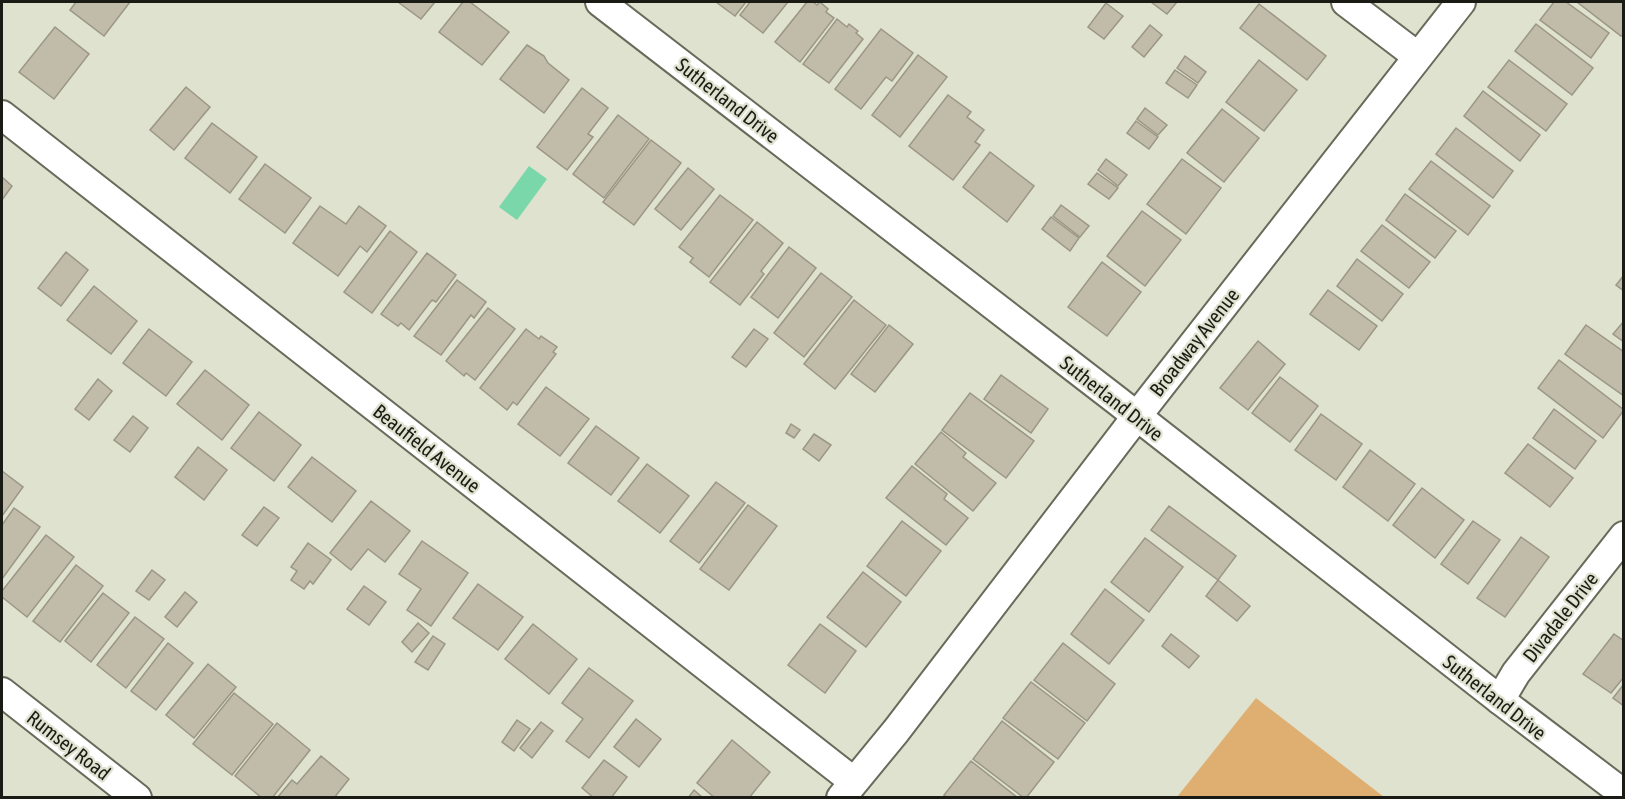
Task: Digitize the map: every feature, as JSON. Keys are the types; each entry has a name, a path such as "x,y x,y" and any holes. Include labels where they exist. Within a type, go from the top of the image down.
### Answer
{"street":[{"name":"Sutherland Drive","path":"600,2 1623,794"},
{"path":"1346,2 1417,56"},
{"name":"Broadway Avenue","path":"847,789 896,731 1137,416 1461,2"},
{"name":"Beaufield Avenue","path":"2,115 847,789"},
{"name":"Divadale Drive","path":"1500,700 1516,673 1623,536"},
{"name":"Rumsey Road","path":"2,692 137,798"}],"shaded area":[{"path":"529,166 547,179 517,220 499,207"},
{"path":"1256,698 1384,797 1177,797"}],"building":[{"path":"76,2 130,2 104,36 70,10"},
{"path":"398,2 435,2 421,19"},
{"path":"463,2 470,2 509,32 482,65 439,32"},
{"path":"716,2 746,2 735,16"},
{"path":"750,2 788,2 763,33 740,15"},
{"path":"807,2 817,5 820,2 828,9 826,12 834,18 800,62 775,42"},
{"path":"1151,2 1177,2 1167,14"},
{"path":"1554,2 1566,2 1609,33 1591,58 1540,20"},
{"path":"1577,2 1624,2 1624,34 1621,36"},
{"path":"1106,3 1123,16 1104,39 1088,27"},
{"path":"1259,4 1326,56 1307,80 1240,28"},
{"path":"837,19 847,27 849,24 858,31 856,33 863,39 829,83 803,64"},
{"path":"1536,24 1593,68 1572,95 1515,51"},
{"path":"1150,25 1162,35 1144,57 1132,47"},
{"path":"55,27 89,54 54,99 19,72"},
{"path":"881,29 913,53 892,81 886,77 861,109 835,89"},
{"path":"527,45 544,56 548,63 569,80 544,113 500,79"},
{"path":"918,55 947,77 900,137 872,115"},
{"path":"1185,56 1206,72 1198,83 1177,68"},
{"path":"1259,60 1297,90 1264,131 1226,102"},
{"path":"1509,60 1567,104 1546,131 1488,87"},
{"path":"1175,70 1197,85 1188,98 1166,83"},
{"path":"186,87 210,107 174,150 150,130"},
{"path":"582,88 608,108 588,134 593,137 567,170 537,147"},
{"path":"1483,91 1540,135 1520,161 1464,116"},
{"path":"948,95 971,112 967,117 984,130 975,142 980,145 953,180 909,146"},
{"path":"1145,108 1167,125 1158,135 1137,119"},
{"path":"1222,109 1259,138 1224,182 1187,153"},
{"path":"618,115 649,139 604,198 573,174"},
{"path":"1136,121 1158,137 1149,149 1127,133"},
{"path":"212,123 257,157 230,193 185,158"},
{"path":"1456,128 1513,171 1493,198 1436,154"},
{"path":"651,140 681,163 634,225 603,202"},
{"path":"990,152 1034,186 1007,222 963,187"},
{"path":"1106,159 1127,175 1118,186 1098,170"},
{"path":"1182,159 1221,188 1186,234 1147,204"},
{"path":"1431,161 1490,206 1468,235 1409,189"},
{"path":"265,164 311,198 285,233 239,199"},
{"path":"688,168 714,189 681,230 655,209"},
{"path":"1097,173 1118,188 1109,199 1088,184"},
{"path":"2,177 12,186 2,200"},
{"path":"1405,194 1456,231 1435,258 1386,220"},
{"path":"720,195 753,220 709,277 690,262 693,258 679,247"},
{"path":"1061,205 1089,226 1080,237 1053,216"},
{"path":"320,206 346,224 359,206 386,226 367,252 360,246 338,276 293,243"},
{"path":"1142,211 1181,240 1145,286 1107,256"},
{"path":"1051,217 1079,238 1070,251 1042,229"},
{"path":"757,222 783,243 761,271 764,274 740,305 710,282"},
{"path":"1382,225 1430,262 1409,288 1361,251"},
{"path":"390,231 417,252 372,313 344,292"},
{"path":"789,247 816,268 778,318 751,297"},
{"path":"66,252 88,270 61,306 38,288"},
{"path":"427,253 456,275 436,302 432,300 409,330 401,323 398,326 381,314"},
{"path":"1357,259 1403,294 1382,321 1337,286"},
{"path":"1102,262 1141,292 1107,336 1068,307"},
{"path":"821,273 852,297 804,357 774,333"},
{"path":"1624,275 1624,291 1616,285"},
{"path":"457,280 486,302 474,318 471,315 441,355 414,336"},
{"path":"94,286 137,321 111,354 67,320"},
{"path":"1328,290 1377,326 1359,350 1310,314"},
{"path":"854,300 886,325 835,389 804,364"},
{"path":"488,308 515,329 475,380 466,373 464,376 446,361"},
{"path":"1624,321 1624,342 1613,334"},
{"path":"889,325 913,344 875,392 851,374"},
{"path":"1586,325 1624,352 1624,396 1565,354"},
{"path":"149,329 192,362 166,396 123,363"},
{"path":"526,329 539,339 541,336 557,347 553,352 556,354 517,405 513,402 507,410 480,388"},
{"path":"754,329 768,339 746,367 732,357"},
{"path":"1258,341 1285,364 1248,410 1220,388"},
{"path":"1559,360 1624,410 1603,438 1538,388"},
{"path":"205,370 249,405 222,440 177,404"},
{"path":"1001,375 1048,409 1031,433 984,399"},
{"path":"1280,377 1318,406 1290,442 1252,413"},
{"path":"98,379 112,391 89,420 75,409"},
{"path":"546,387 589,419 560,456 518,424"},
{"path":"970,393 1034,441 1006,478 942,430"},
{"path":"1554,409 1596,441 1575,469 1533,438"},
{"path":"259,412 301,445 274,481 231,448"},
{"path":"1321,414 1362,444 1336,480 1295,450"},
{"path":"133,416 148,428 130,452 114,440"},
{"path":"791,424 800,430 794,438 786,433"},
{"path":"596,426 639,458 611,495 568,463"},
{"path":"941,432 966,453 963,457 996,483 973,511 915,464"},
{"path":"814,434 831,445 819,461 803,449"},
{"path":"1528,444 1573,478 1550,507 1505,473"},
{"path":"198,447 227,470 204,500 175,477"},
{"path":"1370,450 1415,484 1388,521 1343,487"},
{"path":"312,457 356,491 332,522 288,487"},
{"path":"647,464 689,496 660,533 618,501"},
{"path":"912,466 947,494 944,499 968,518 946,545 886,498"},
{"path":"2,471 23,487 2,516"},
{"path":"716,482 745,503 699,563 670,541"},
{"path":"1422,488 1464,520 1435,558 1393,525"},
{"path":"371,501 410,531 385,562 368,549 351,570 330,553"},
{"path":"748,505 777,526 729,590 700,569"},
{"path":"1169,506 1236,556 1218,580 1151,530"},
{"path":"264,507 279,518 257,546 242,535"},
{"path":"14,508 40,527 2,579 2,525"},
{"path":"902,521 941,551 906,596 867,566"},
{"path":"1473,521 1500,540 1468,584 1441,564"},
{"path":"46,535 74,557 27,617 2,597 2,591"},
{"path":"1521,537 1549,557 1505,617 1477,598"},
{"path":"1145,538 1183,567 1149,612 1111,582"},
{"path":"422,541 468,573 431,626 407,610 421,589 399,574"},
{"path":"308,543 331,560 313,584 310,581 304,589 291,580 297,571 291,567"},
{"path":"76,565 103,586 60,642 33,621"},
{"path":"152,570 165,580 149,600 136,591"},
{"path":"863,572 901,602 866,647 827,617"},
{"path":"1218,580 1250,606 1237,621 1206,596"},
{"path":"478,584 523,617 498,650 453,618"},
{"path":"364,586 386,602 369,625 347,609"},
{"path":"1105,589 1144,620 1109,664 1071,634"},
{"path":"185,592 197,602 177,627 165,617"},
{"path":"103,593 129,613 91,662 65,641"},
{"path":"135,617 164,639 126,688 97,665"},
{"path":"418,623 429,633 412,652 402,642"},
{"path":"533,624 577,659 549,694 505,659"},
{"path":"820,624 856,651 825,693 788,665"},
{"path":"1171,634 1199,656 1189,668 1162,646"},
{"path":"1614,634 1624,641 1624,677 1611,693 1583,674"},
{"path":"433,636 445,644 428,670 415,662"},
{"path":"168,643 193,663 156,710 131,691"},
{"path":"1063,643 1115,684 1087,721 1034,680"},
{"path":"208,664 236,687 194,738 166,715"},
{"path":"589,668 633,701 589,758 566,741 583,719 562,703"},
{"path":"1031,682 1085,723 1058,759 1003,718"},
{"path":"1624,684 1624,706 1613,698"},
{"path":"234,693 273,724 232,775 193,744"},
{"path":"636,719 661,739 639,767 614,747"},
{"path":"517,720 530,729 514,751 502,742"},
{"path":"1002,721 1054,762 1026,798 973,759"},
{"path":"541,722 553,731 532,758 520,748"},
{"path":"277,723 310,750 272,798 262,798 235,776"},
{"path":"732,740 770,772 749,798 715,798 697,783"},
{"path":"321,756 349,779 334,798 277,798 292,780 297,784"},
{"path":"604,760 627,777 611,798 594,798 582,788"},
{"path":"971,761 1018,798 948,798 944,795"},
{"path":"694,790 703,798 688,798"}]}
